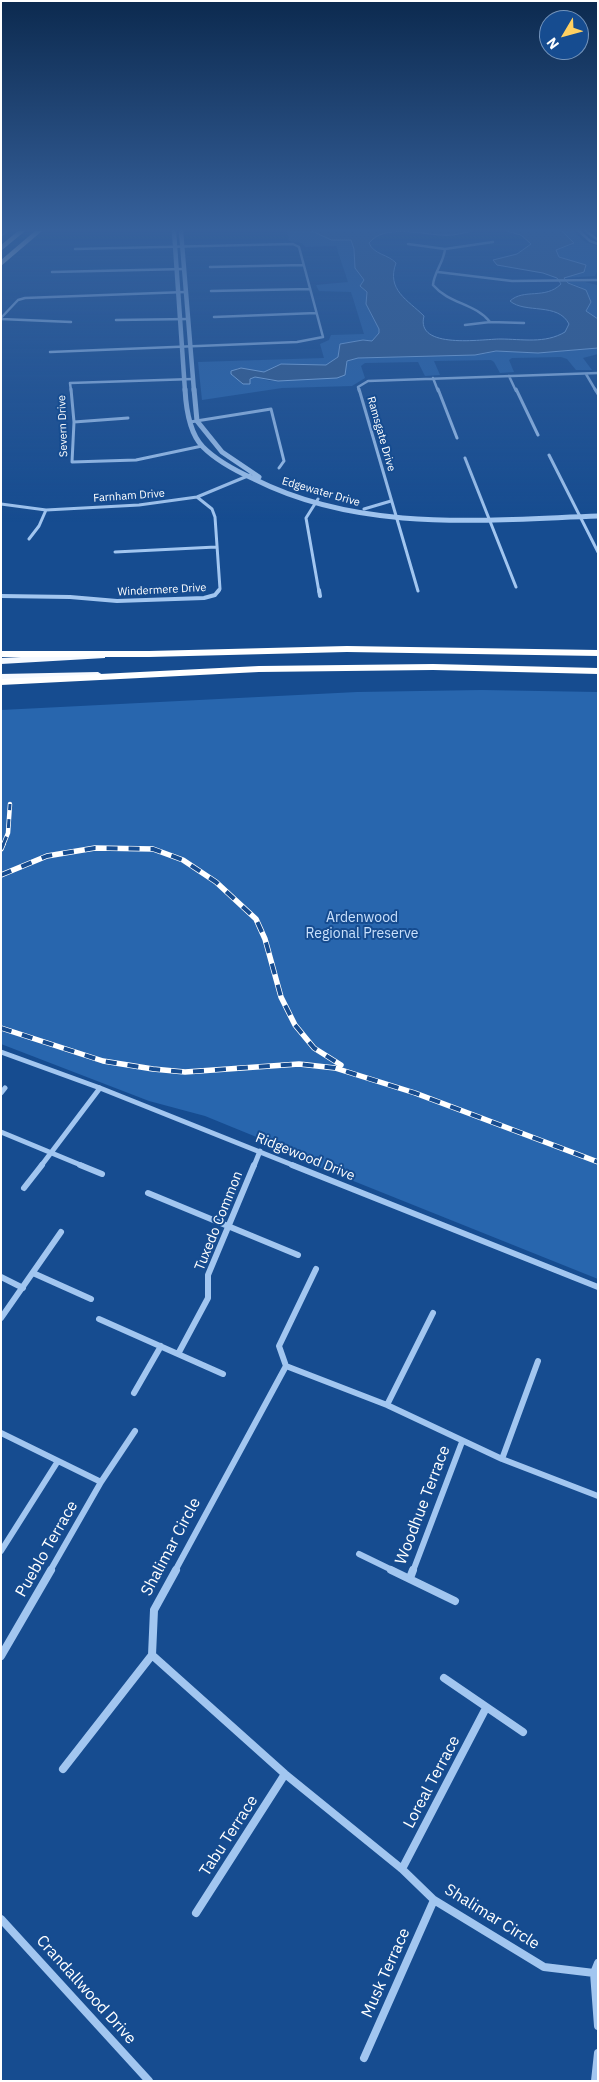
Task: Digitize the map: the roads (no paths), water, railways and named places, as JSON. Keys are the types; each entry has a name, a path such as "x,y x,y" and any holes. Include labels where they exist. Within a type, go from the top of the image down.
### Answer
{"highway":[{"path":"1,661 149,654 347,649 598,653"},
{"path":"1,654 149,654"},
{"path":"1,682 123,675 344,667 598,671"},
{"path":"1,676 123,675"}],"street":[{"name":"Edgewater Drive","path":"180,328 184,379 190,422 202,446 246,477 279,492 376,517 490,520 598,516"},
{"path":"190,328 197,421"},
{"path":"50,352 297,342 323,337 320,328"},
{"name":"Ramsgate Drive","path":"418,590 358,387 368,382 433,378 598,373"},
{"path":"586,374 598,394"},
{"path":"509,376 538,434"},
{"path":"433,378 457,438"},
{"name":"Severn Drive","path":"193,379 70,383 74,422 72,462 136,460 202,446"},
{"path":"190,422 271,409 284,461 280,468"},
{"path":"74,422 128,418"},
{"name":"Edgewater Drive","path":"197,421 222,452 253,474 316,501 364,509 396,517"},
{"path":"549,454 598,552"},
{"path":"465,458 516,587"},
{"name":"Farnham Drive","path":"1,504 46,510 139,505 197,497 253,474"},
{"name":"Windermere Drive","path":"1,596 22,598 70,597 116,601 210,597 220,589 215,517 212,509 197,497"},
{"path":"316,501 306,518 320,596"},
{"path":"364,509 391,501"},
{"path":"28,540 39,526 46,510"},
{"path":"115,552 216,547"},
{"name":"Ridgewood Drive","path":"1,1052 100,1088 598,1286"},
{"path":"24,1188 100,1088"},
{"path":"1,1132 102,1174"},
{"name":"Tuxedo Common","path":"178,1354 208,1298 208,1274 260,1151"},
{"path":"148,1194 298,1255"},
{"path":"1,1318 61,1232"},
{"path":"316,1269 279,1346 286,1366 387,1405 462,1442 598,1496"},
{"path":"33,1273 91,1299"},
{"path":"1,1277 23,1288"},
{"path":"387,1405 433,1313"},
{"path":"100,1319 223,1374"},
{"path":"134,1393 161,1346"},
{"path":"502,1459 538,1361"},
{"name":"Shalimar Circle","path":"286,1366 154,1610 152,1655 285,1774 402,1869 434,1900 544,1966 594,1973"},
{"name":"Pueblo Terrace","path":"1,1656 101,1482 135,1430"},
{"path":"1,1433 101,1482"},
{"name":"Woodhue Terrace","path":"410,1578 462,1442"},
{"path":"1,1551 58,1461"},
{"name":"Woodhue Terrace","path":"359,1554 455,1601"},
{"path":"63,1770 152,1655"},
{"path":"444,1678 523,1732"},
{"name":"Loreal Terrace","path":"402,1869 486,1708"},
{"name":"Tabu Terrace","path":"196,1913 285,1774"},
{"name":"Musk Terrace","path":"364,2058 434,1900"},
{"name":"Crandallwood Drive","path":"1,1919 148,2081"},
{"path":"598,1963 594,1973 598,2026"},
{"path":"595,2081 598,2053"}],"railway":[{"path":"3,845 8,833 10,804"},
{"path":"1,849 3,844"},
{"path":"1,875 47,856 95,848 153,849 183,860 216,882 256,919 265,939 281,997 295,1025 314,1048 341,1065"},
{"path":"1,1028 103,1061 153,1069 185,1072 299,1064 335,1068 415,1093 598,1162"}],"park label":[{"name":"Ardenwood Regional Preserve","path":"362,926"}]}
